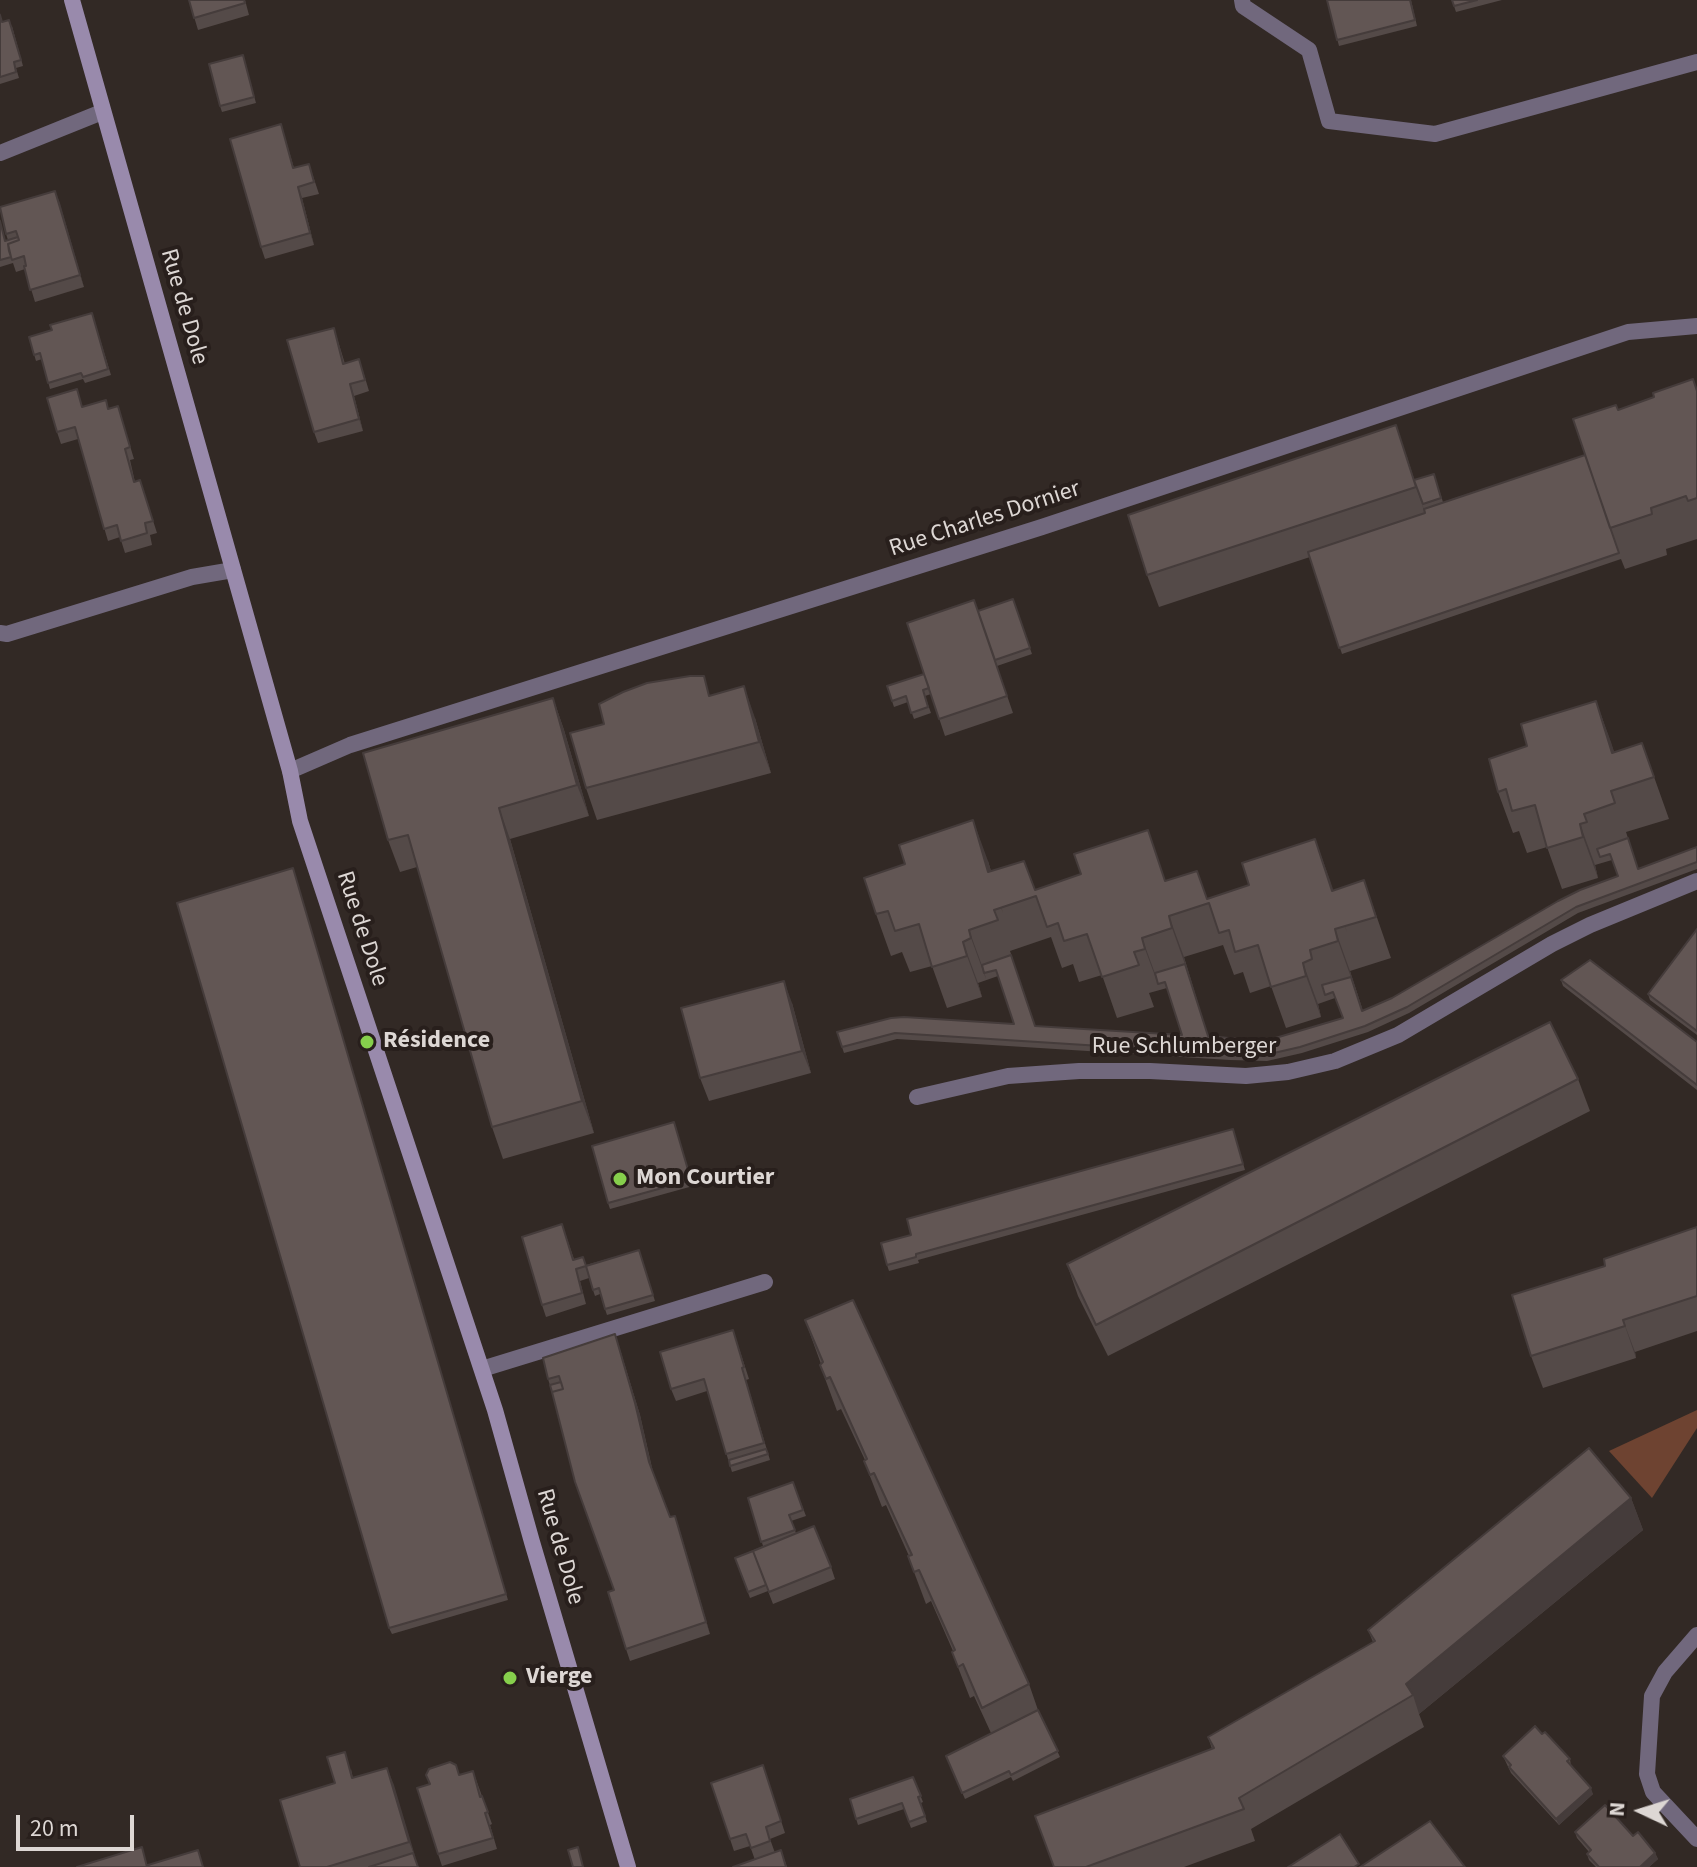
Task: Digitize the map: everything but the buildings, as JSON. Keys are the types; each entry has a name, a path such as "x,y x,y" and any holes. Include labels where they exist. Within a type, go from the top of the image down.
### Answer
{"main road":[{"name":"Rue de Dole","path":"72,0 290,771 300,821 482,1369 628,1867"}],"street":[{"path":"1242,0 1243,6 1309,50 1329,121 1435,134 1697,62"},
{"path":"0,153 102,112"},
{"name":"Rue Charles Dornier","path":"290,771 350,745 1042,527 1628,332 1697,326"},
{"path":"0,633 7,634 192,577 233,570"},
{"name":"Rue Schlumberger","path":"917,1097 1008,1076 1079,1071 1150,1071 1246,1076 1288,1072 1335,1061 1398,1035 1552,944 1590,925 1697,881"},
{"path":"482,1369 765,1282"},
{"path":"1697,1635 1665,1672 1652,1696 1647,1774 1653,1792 1697,1839"}],"shaded area":[{"path":"1697,1410 1697,1428 1652,1498 1609,1451"}],"place":[{"name":"Résidence","path":"367,1042"},
{"name":"Mon Courtier","path":"620,1179"},
{"name":"Vierge","path":"510,1678"}]}
